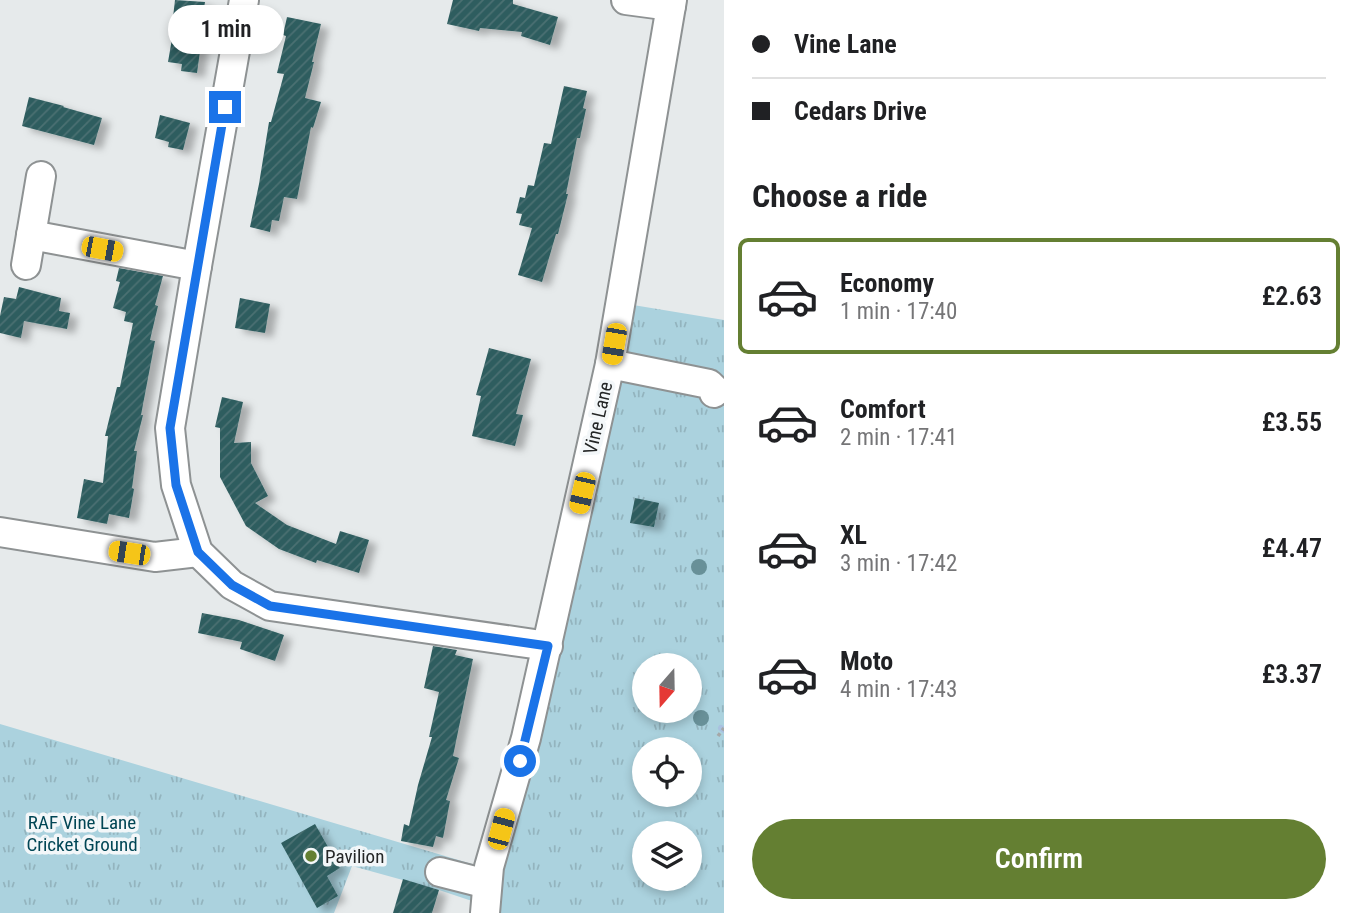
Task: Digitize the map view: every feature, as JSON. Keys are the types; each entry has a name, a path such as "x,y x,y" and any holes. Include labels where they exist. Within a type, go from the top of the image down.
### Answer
{"street":[{"path":"244,0 170,428 176,485 198,552 232,585 270,606 548,646"},
{"path":"626,0 671,3"},
{"name":"Vine Lane","path":"485,913 489,867 526,738 610,364 671,3"},
{"path":"26,265 41,176"},
{"path":"31,235 197,267"},
{"path":"610,364 653,378 709,384 714,393"},
{"path":"0,531 155,557 198,552"},
{"path":"440,872 487,884"}],"path":[{"path":"718,736 724,728"}],"green space":[{"path":"621,303 724,320 724,913 489,913"},
{"name":"RAF Vine Lane Cricket Ground","path":"0,724 482,867 472,901 352,866 334,913 0,913"}],"building":[{"path":"175,0 205,2 197,73 181,71 182,64 168,62"},
{"path":"453,0 513,0 513,4 558,17 550,45 521,36 522,32 480,28 479,31 447,24"},
{"path":"287,17 321,24 305,98 321,102 313,128 311,127 297,199 284,197 279,221 272,220 270,232 250,227 269,122 284,74 277,73 286,36 283,35"},
{"path":"564,86 587,91 583,108 586,109 580,138 577,138 558,234 542,282 518,275 532,228 519,225 522,214 516,213 520,197 525,198 528,185 534,186 544,143 551,144"},
{"path":"29,97 102,118 94,145 22,126"},
{"path":"160,115 190,123 183,150 168,147 169,142 155,138"},
{"path":"119,268 163,276 155,305 158,306 150,340 155,341 134,451 137,451 129,518 109,514 107,524 77,518 84,479 103,483 108,436 105,436 117,387 120,387 133,323 124,321 126,312 113,308 120,282 116,281"},
{"path":"19,287 61,298 59,311 70,313 67,329 24,321 21,338 0,333 4,297 16,299"},
{"path":"240,298 270,304 265,333 235,328"},
{"path":"489,348 531,359 516,414 523,415 515,446 472,436 481,396 476,395"},
{"path":"222,397 243,402 234,443 251,442 251,463 268,496 255,503 287,525 336,544 340,531 369,540 359,573 317,560 316,563 279,549 246,526 220,477 220,428 215,427"},
{"path":"635,498 659,503 654,527 630,523"},
{"path":"202,613 239,620 284,635 275,661 240,649 242,642 198,633"},
{"path":"433,646 457,650 455,655 473,659 453,756 459,758 446,800 450,801 443,838 436,836 433,847 401,841 404,824 409,826 432,737 429,737 439,692 424,688"},
{"name":"Pavilion","path":"315,824 340,868 327,876 338,896 317,908 281,843"},
{"path":"403,879 439,890 432,913 393,913"}],"place":[{"name":"Pavilion","path":"311,856"}],"route":[{"path":"225,107 170,428 176,485 198,552 232,585 270,606 548,646 520,761"}]}
